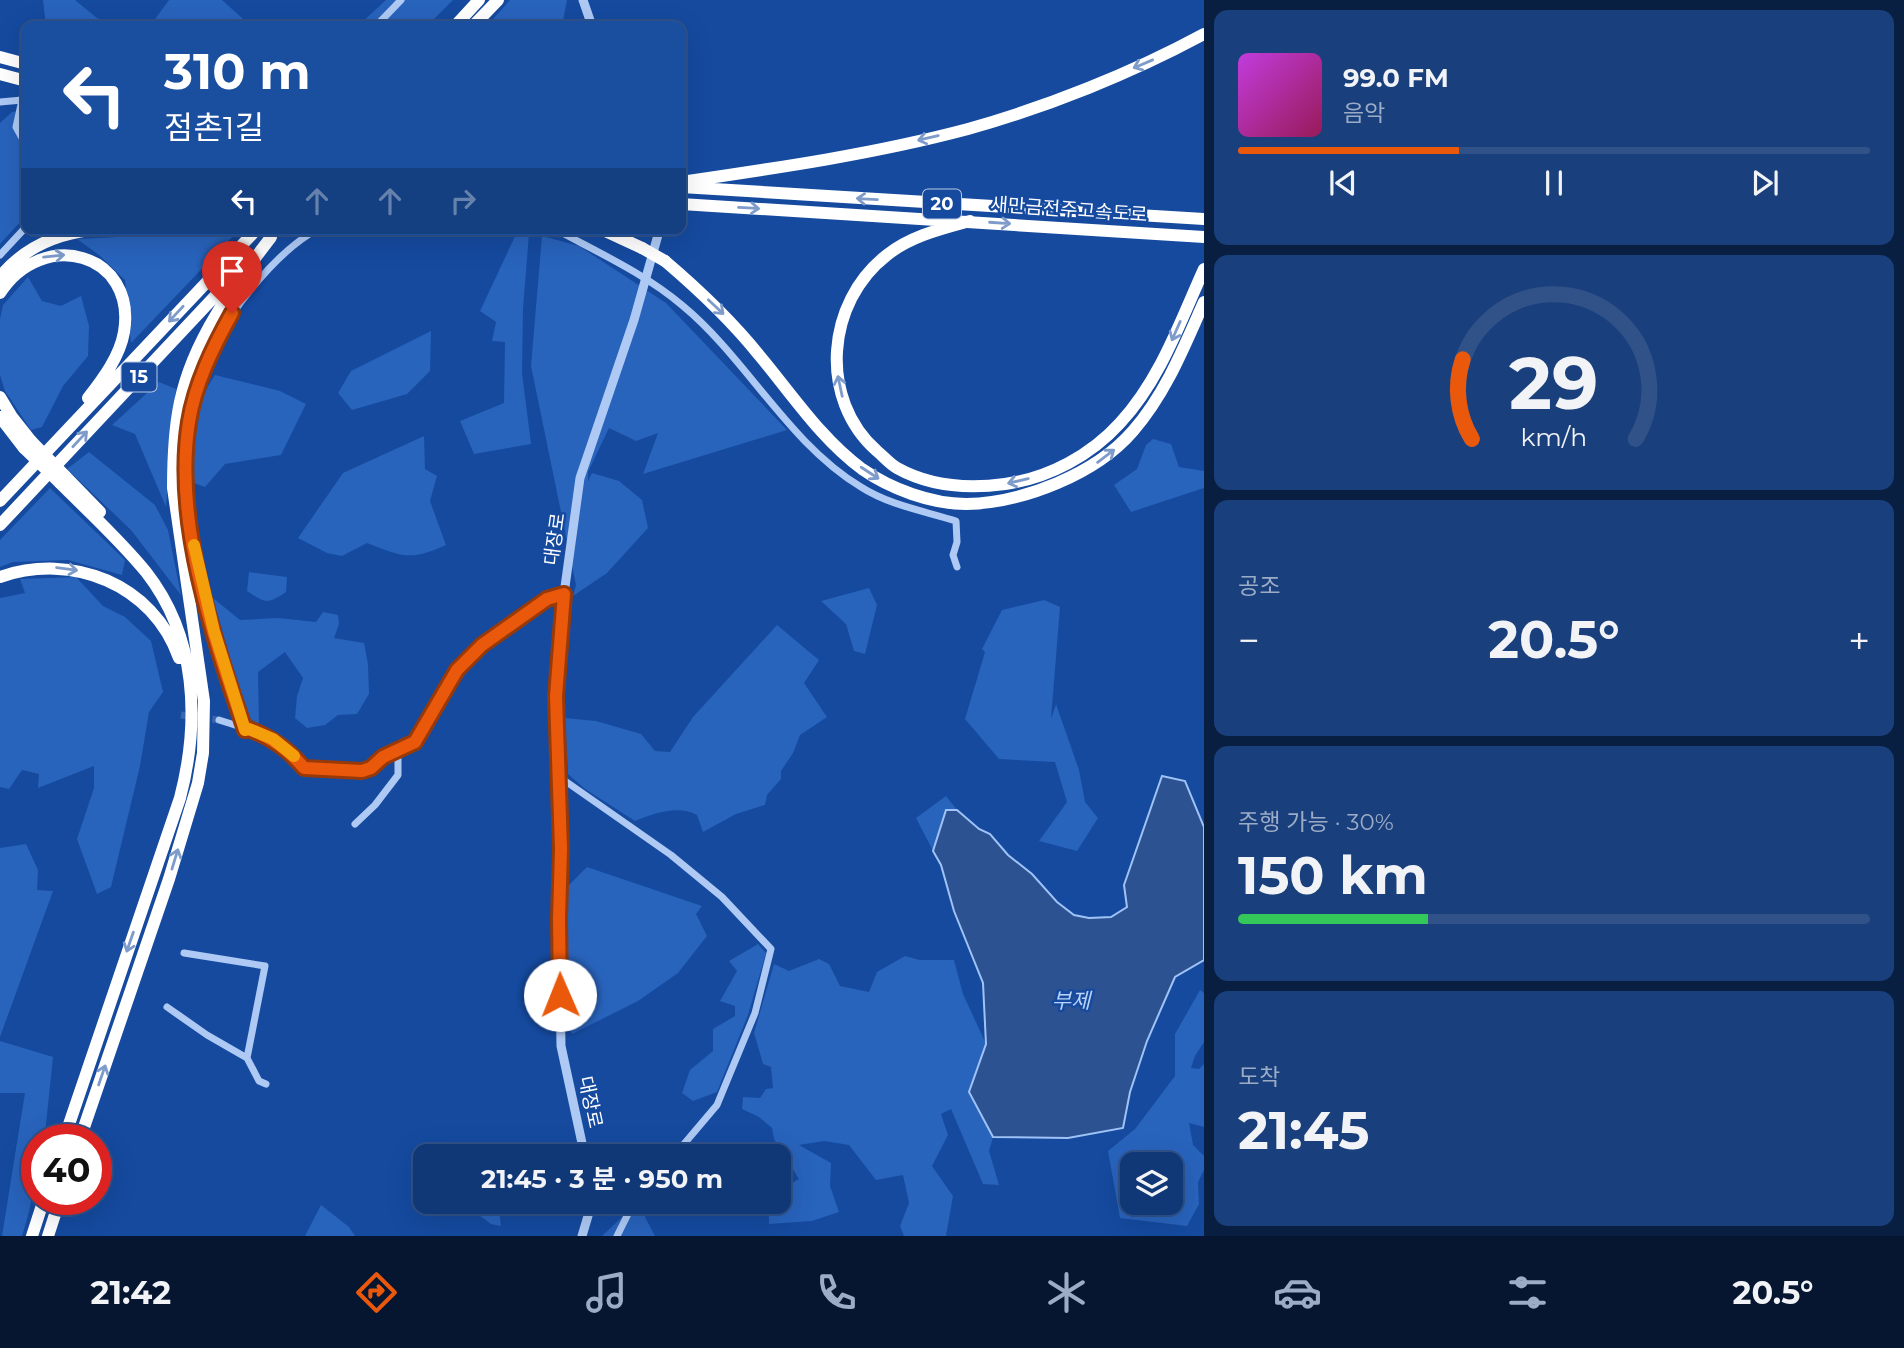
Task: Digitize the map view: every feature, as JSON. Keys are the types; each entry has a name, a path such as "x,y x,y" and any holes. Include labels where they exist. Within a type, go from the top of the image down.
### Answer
{"highway":[{"path":"460,21 479,0"},
{"path":"478,21 498,0"},
{"path":"686,184 867,152 969,128 1077,92 1170,53 1204,34"},
{"path":"0,57 21,63"},
{"path":"0,74 21,80"},
{"name":"새만금전주고속도로","path":"686,185 1204,219"},
{"name":"새만금전주고속도로","path":"686,204 1200,237"},
{"path":"970,221 917,237 887,255 863,279 848,304 839,330 836,355 843,401 855,425 870,444 896,467 923,479 953,487 986,487 1050,472 1076,459 1097,444 1120,423 1150,383 1204,269"},
{"path":"0,277 23,254 43,243 68,235"},
{"name":"15","path":"0,501 251,235"},
{"name":"15","path":"0,525 273,235"},
{"path":"85,1124 169,878 198,783 205,729 201,677 173,488 173,459 180,401 192,363 215,316 274,235"},
{"path":"614,235 665,261 729,318 836,447 861,468 887,484 943,502 967,504 1027,493 1066,479 1109,454 1131,434 1165,387 1204,302"},
{"path":"0,293 11,277 25,266 42,258 61,254 81,257 99,266 112,279 124,304 124,331 116,356 93,392 46,452"},
{"path":"0,397 28,444"},
{"path":"0,417 128,552 161,595 176,627 188,665 193,694 187,772 174,820 69,1124"},
{"path":"62,480 132,544 162,582 180,617 201,677"},
{"path":"0,577 27,569 75,569 100,576 138,599 158,619 172,641 183,674 192,723"},
{"path":"32,1236 39,1215"},
{"path":"48,1236 55,1215"}],"street":[{"path":"381,21 401,0"},
{"path":"583,0 590,21"},
{"path":"0,102 21,100"},
{"path":"21,104 16,127 21,136"},
{"path":"0,255 21,232"},
{"path":"245,730 214,631 194,546 184,465 189,421 203,373 215,343 232,313 259,279 295,243 308,235"},
{"path":"566,235 646,277 684,307 722,344 763,394 830,466 862,488 892,502 956,521 957,542 953,555 957,567"},
{"name":"대장로","path":"582,1144 561,1046 561,849 556,696 564,594 580,478 634,320 657,235"},
{"path":"219,720 273,739 291,752 304,768 362,771 371,768 383,757 415,742 457,670 482,645 547,599 564,594"},
{"path":"355,824 375,805 398,775 398,750"},
{"path":"558,776 671,855 722,897 771,949 755,1013 717,1105 684,1144"},
{"path":"184,953 265,966 247,1058"},
{"path":"167,1007 207,1035 247,1058 259,1081 266,1084"},
{"path":"582,1236 588,1214"},
{"path":"617,1236 628,1214"}],"shaded area":[{"path":"43,0 75,0 97,18 108,21 45,21"},
{"path":"169,0 222,0 245,21 154,21"},
{"path":"386,0 453,0 432,21 363,21"},
{"path":"510,0 567,0 563,21 491,21"},
{"path":"21,111 21,221 0,244 0,123 12,112"},
{"path":"234,235 131,343 125,280 99,255 77,239"},
{"path":"516,235 529,235 523,309 522,373 531,444 474,454 460,421 504,403 505,342 492,341 496,322 480,311"},
{"path":"542,236 579,246 666,303 787,430 643,474 658,433 636,441 609,428 588,472 588,481 592,473 619,481 642,500 648,528 607,573 573,596 576,585 531,366"},
{"path":"28,277 42,301 61,306 81,296 89,326 88,356 63,386 42,427 31,430 5,391 0,375 0,319 3,305"},
{"path":"431,331 430,371 407,394 352,410 338,393 351,371"},
{"path":"215,375 280,391 306,404 281,455 225,464 205,487 191,482 194,440 202,399"},
{"path":"159,382 176,389 166,507 135,434 112,425"},
{"path":"424,436 425,469 437,476 430,501 446,545 424,553 407,555 367,543 342,556 327,553 298,538 343,473"},
{"path":"1153,439 1171,444 1179,467 1204,471 1204,488 1131,512 1114,485 1137,469 1146,445"},
{"path":"89,452 155,505 168,530 181,595 131,530 67,469"},
{"path":"50,488 125,560 122,575 68,560 13,562 0,567 0,540"},
{"path":"249,572 287,577 286,592 270,601 258,598 247,591"},
{"path":"76,577 103,606 125,617 151,641 163,692 149,712 140,766 111,887 97,894 77,839 94,788 94,766 38,788 39,774 22,770 9,789 0,787 0,598 25,593 20,579"},
{"path":"869,588 877,605 865,654 854,651 846,624 821,601"},
{"path":"213,598 240,620 278,618 316,622 323,612 338,615 339,624 334,638 364,643 369,694 357,714 338,715 325,725 307,728 295,718 297,696 303,678 285,652 258,672 259,726 247,718"},
{"path":"1044,600 1060,607 1051,719 1056,704 1079,770 1085,802 1098,818 1077,851 1039,841 1067,802 1055,762 999,759 965,719 985,652 982,649 1002,610"},
{"path":"777,625 819,660 804,683 827,717 800,735 793,753 781,771 781,779 767,795 765,805 736,814 703,832 697,815 690,812 674,810 635,821 585,789 568,774 565,718 596,721 641,734 655,751 670,752 693,717"},
{"path":"946,796 957,810 946,810 933,851 916,818"},
{"path":"26,844 38,870 37,890 53,891 0,1037 0,848"},
{"path":"587,867 702,906 696,914 707,936 678,973 638,1001 572,1034 567,1023 566,888"},
{"path":"758,944 766,953 748,1015 717,1092 693,1101 682,1093 690,1070 713,1051 713,1029 735,1016 735,1006 720,1001 737,971 729,961"},
{"path":"905,956 920,960 954,960 963,994 986,1044 969,1092 993,1137 989,1151 999,1185 983,1184 951,1109 941,1114 948,1135 932,1166 953,1196 946,1236 904,1236 900,1226 909,1203 903,1175 876,1180 849,1145 824,1141 799,1145 831,1163 830,1186 839,1212 812,1221 769,1224 769,1214 791,1214 791,1184 799,1179 791,1166 791,1144 777,1144 772,1128 759,1117 742,1109 743,1097 760,1098 766,1089 773,1088 771,1067 763,1064 754,1033 774,964 789,971 819,959 829,964 840,986 869,992 877,972"},
{"path":"1200,990 1204,993 1204,1042 1191,1068 1199,1069 1204,1064 1204,1127 1189,1123 1193,1145 1204,1156 1204,1170 1198,1182 1199,1204 1187,1226 1120,1218 1108,1151 1135,1129 1175,1076 1175,1034"},
{"path":"0,1041 53,1057 46,1124 21,1124 21,1215 28,1215 22,1236 2,1236 25,1093 0,1093"},
{"path":"321,1205 349,1227 355,1236 305,1236"},
{"path":"500,1214 501,1226 491,1224 479,1215"},
{"path":"625,1214 645,1214 655,1236 602,1236"}],"water":[{"name":"부제","path":"1162,776 1185,781 1204,827 1204,960 1175,977 1147,1041 1130,1092 1123,1128 1068,1138 993,1137 969,1092 986,1044 983,983 954,911 941,865 933,851 946,810 957,810 979,829 990,834 1008,855 1074,915 1089,918 1111,917 1127,907 1124,885"}],"tunnel":[{"path":"181,715 219,720"}],"slow traffic":[{"path":"194,545 214,631 245,730 249,729 273,739 294,756"}],"route":[{"path":"232,313 215,343 195,396 184,465 194,546 203,588 245,730 249,729 273,739 291,752 304,768 362,771 371,768 383,757 415,742 457,670 482,645 547,599 564,594 556,696 561,849 560,995"}]}
